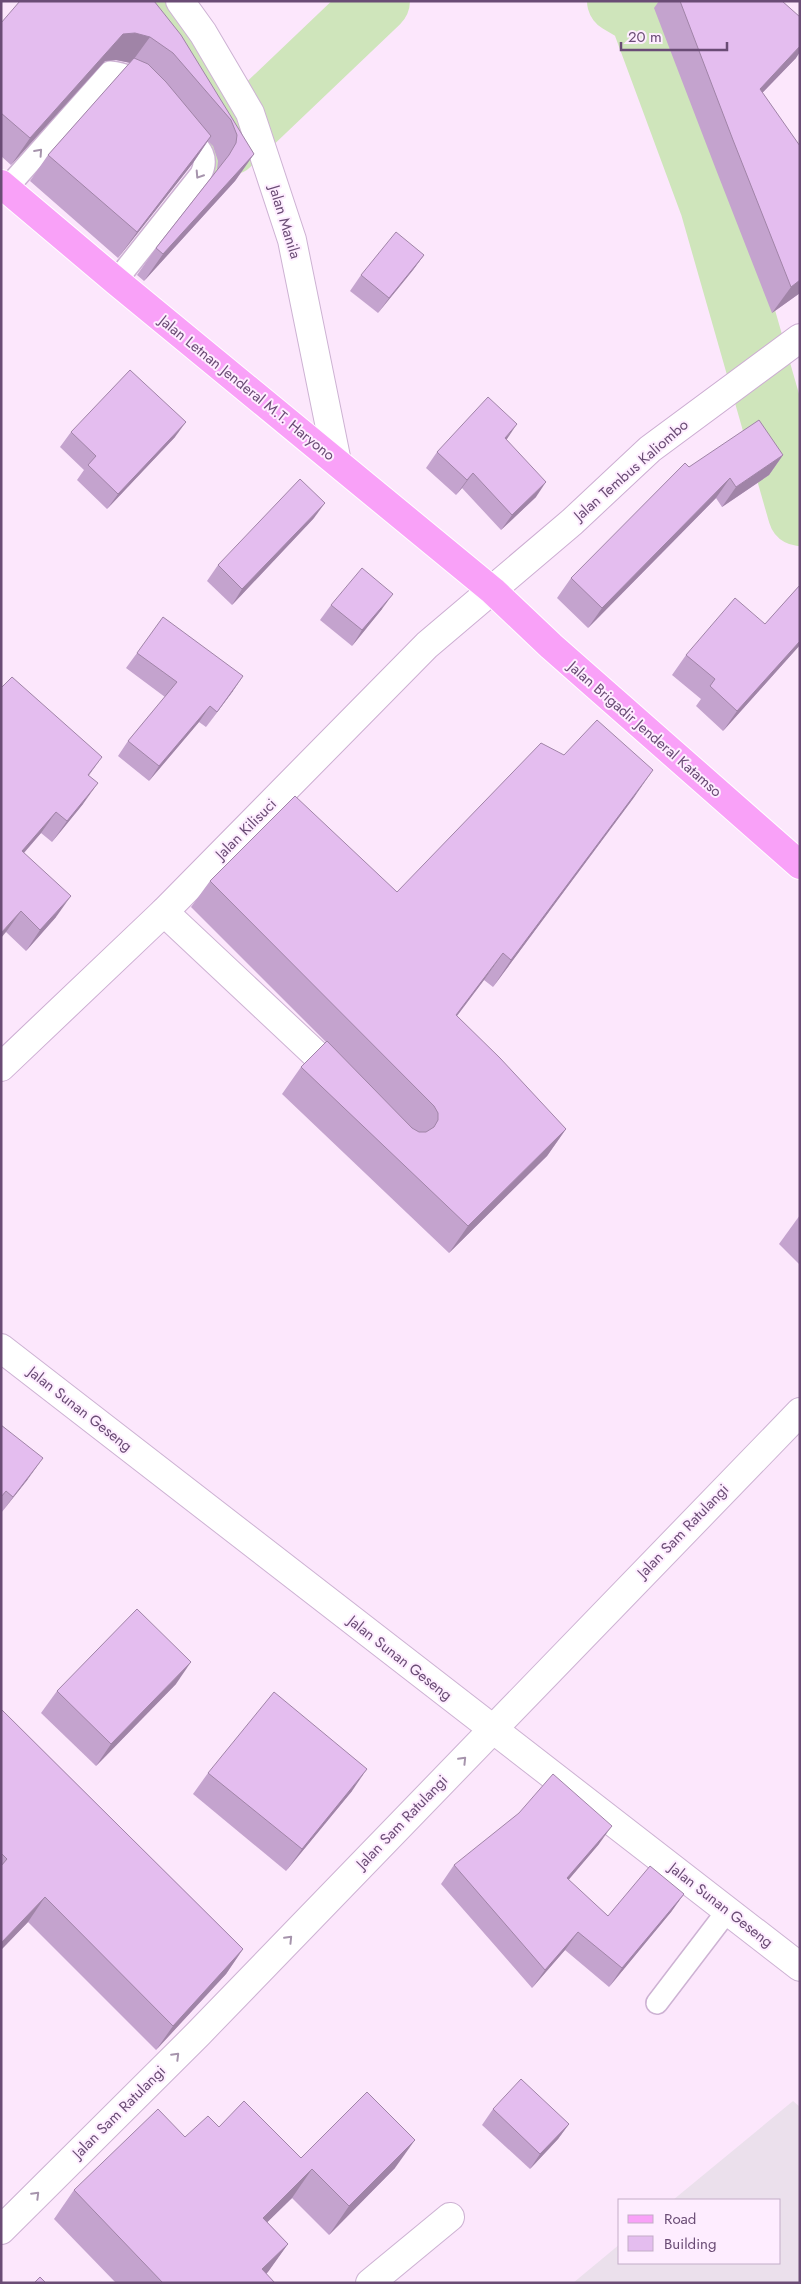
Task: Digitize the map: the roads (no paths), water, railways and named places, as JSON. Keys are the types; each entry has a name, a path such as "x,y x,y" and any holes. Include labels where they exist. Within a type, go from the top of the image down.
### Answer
{"main road":[{"name":"Jalan Letnan Jenderal M.T. Haryono","path":"4,186 116,282 493,591"},
{"name":"Jalan Brigadir Jenderal Katamso","path":"493,591 551,646 800,865"}],"street":[{"name":"Jalan Manila","path":"180,1 203,33 253,122 292,240 337,462"},
{"name":"Jalan Tembus Kaliombo","path":"493,591 650,449 796,340"},
{"name":"Jalan Kilisuci","path":"1,1068 164,912 427,646 493,591"},
{"path":"164,912 358,1095"},
{"name":"Jalan Sunan Geseng","path":"1,1348 800,1967"},
{"name":"Jalan Sam Ratulangi","path":"1,2230 198,2034 800,1412"},
{"path":"370,2283 450,2217"}],"lane":[{"path":"4,186 110,72 120,72 130,76 164,109 203,154 206,164 201,174 116,282"},
{"path":"657,2003 728,1910"}],"waterway":[{"path":"134,1 168,42 228,144 378,1"},
{"path":"619,1 641,14 712,206 800,514"}]}
